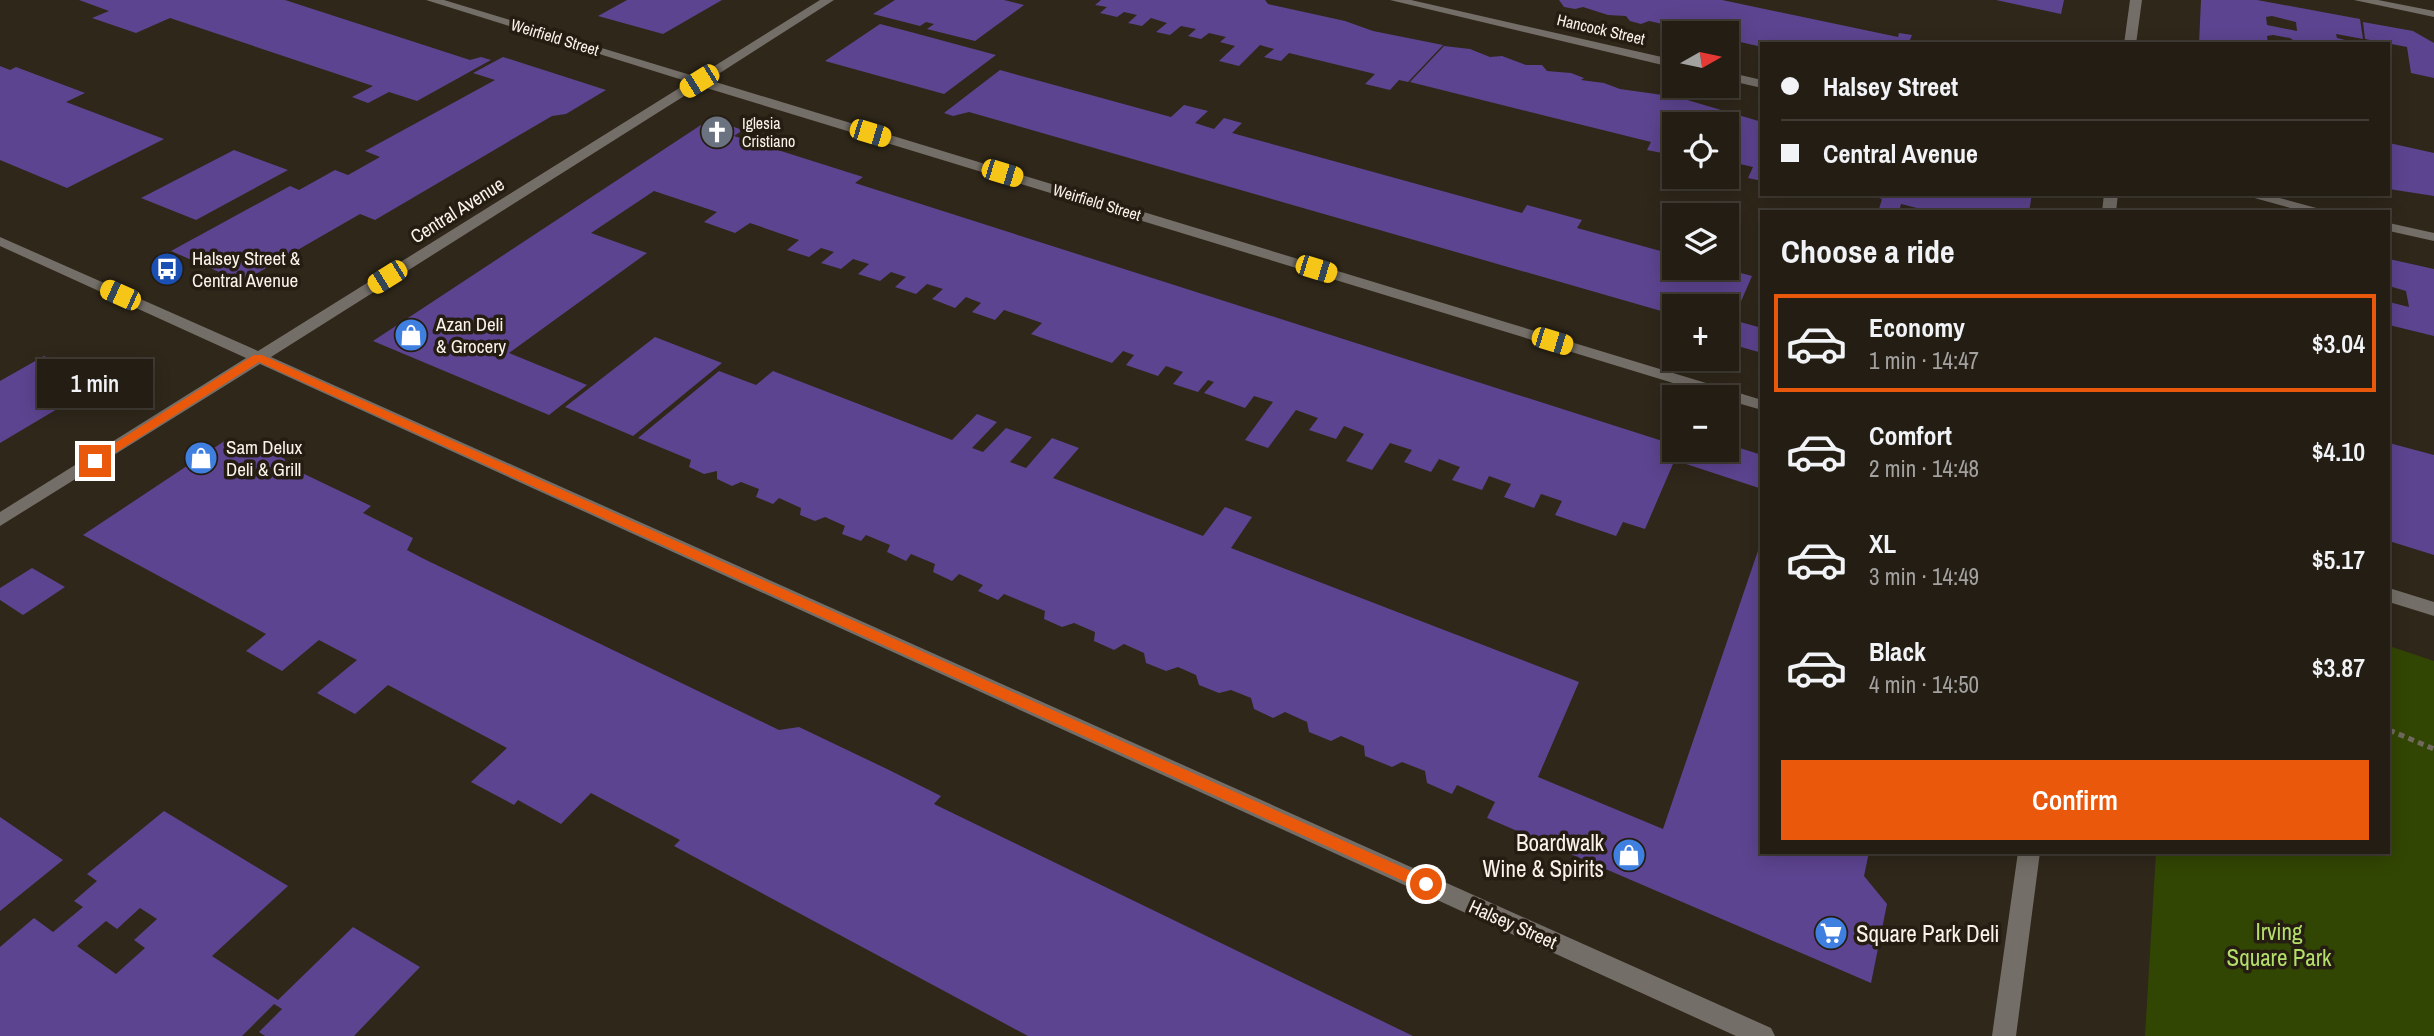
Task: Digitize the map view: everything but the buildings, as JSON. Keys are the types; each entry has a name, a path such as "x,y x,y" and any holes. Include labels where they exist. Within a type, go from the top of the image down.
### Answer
{"street":[{"name":"Weirfield Street","path":"432,0 1760,404"},
{"name":"Central Avenue","path":"0,520 828,0"},
{"name":"Hancock Street","path":"1396,0 1662,61"},
{"path":"2130,42 2136,0"},
{"path":"2360,0 2434,13"},
{"path":"1740,78 1760,83"},
{"path":"2256,196 2315,210"},
{"path":"2390,227 2434,237"},
{"name":"Halsey Street","path":"0,241 1763,1036"},
{"path":"2390,595 2434,608"},
{"path":"2004,1036 2029,854"}],"path":[{"path":"2390,730 2434,749"}],"green space":[{"name":"Irving Square Park","path":"2390,646 2434,661 2434,1036 2145,1036 2156,854 2390,854"}],"place":[{"name":"Iglesia Cristiano","path":"717,132"},
{"name":"Halsey Street & Central Avenue","path":"167,269"},
{"name":"Azan Deli & Grocery","path":"411,335"},
{"name":"Sam Delux Deli & Grill","path":"201,458"},
{"name":"Boardwalk Wine & Spirits","path":"1629,855"},
{"name":"Square Park Deli","path":"1831,933"}],"route":[{"path":"95,461 258,357 1426,884"}]}
